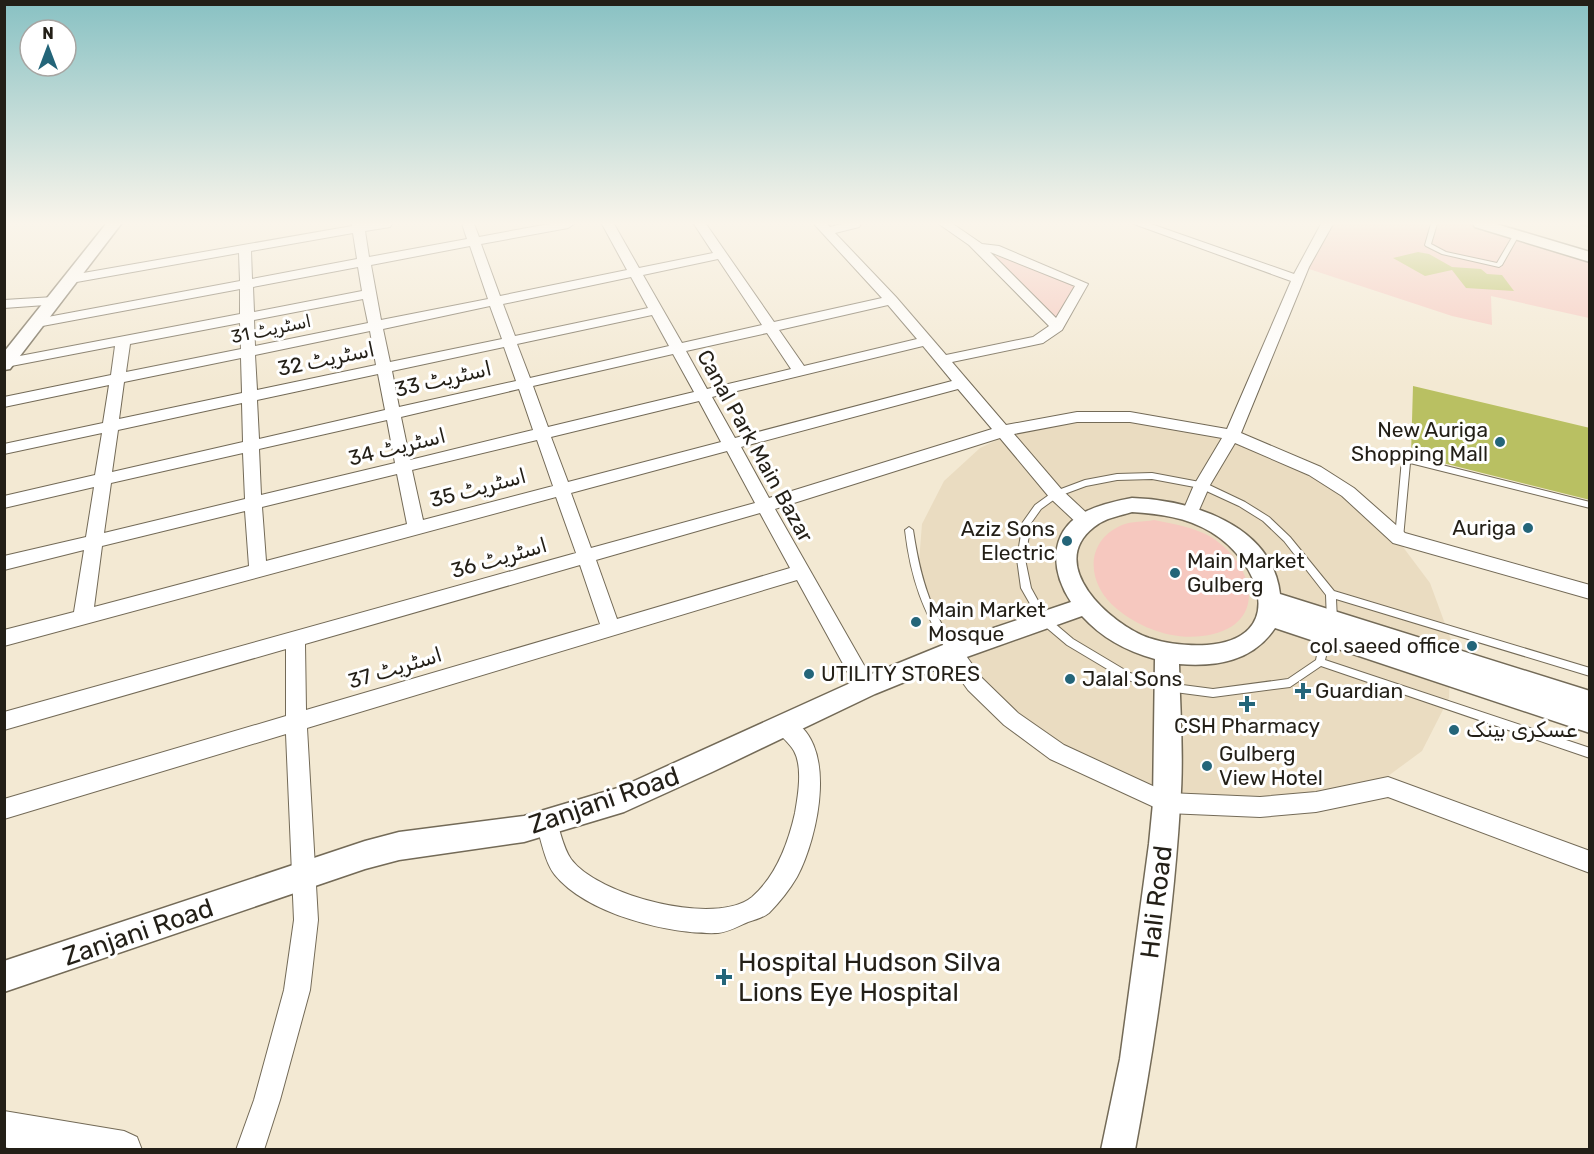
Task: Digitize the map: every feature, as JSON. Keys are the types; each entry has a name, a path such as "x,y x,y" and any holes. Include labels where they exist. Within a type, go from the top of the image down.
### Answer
{"main road":[{"path":"4,1129 124,1149"}],"street":[{"path":"5,364 71,279 78,278"},
{"path":"246,278 253,503 258,571"},
{"path":"37,323 279,278"},
{"path":"366,278 416,528"},
{"path":"487,278 611,628"},
{"name":"اسٹریٹ 31","path":"4,402 612,278"},
{"name":"Canal Park Main Bazar","path":"639,278 800,572 866,687"},
{"path":"738,278 799,370"},
{"path":"870,278 1056,494 1086,522"},
{"path":"1009,278 1057,327"},
{"path":"943,360 1038,340 1057,327 1082,284 1067,278"},
{"path":"1190,513 1202,485 1232,435 1298,279 1295,278"},
{"path":"5,364 369,294"},
{"name":"اسٹریٹ 33","path":"4,502 891,300"},
{"path":"4,304 54,302"},
{"name":"اسٹریٹ 32","path":"4,449 657,310"},
{"path":"83,617 123,341"},
{"name":"اسٹریٹ 34","path":"4,563 926,341"},
{"name":"اسٹریٹ 35","path":"4,638 730,443 963,383"},
{"name":"اسٹریٹ 36","path":"4,721 764,506 1004,431 1077,417 1130,417 1232,435 1315,471 1348,492 1390,532 1400,538"},
{"path":"1132,505 1160,506 1190,513 1221,528 1248,549 1261,565 1269,583 1270,609 1259,633 1242,646 1195,656 1148,648 1121,635 1097,619 1085,606 1071,583 1066,560 1072,539 1086,522 1106,511 1132,505"},
{"path":"1400,538 1590,592"},
{"name":"اسٹریٹ 37","path":"4,809 800,572"},
{"name":"Zanjani Road","path":"4,977 399,846 547,824 624,799 866,687 952,652 1085,606"},
{"path":"1270,609 1590,722"},
{"path":"1329,629 1590,702"},
{"path":"250,1149 267,1100 297,990 306,920 296,722 295,639"},
{"path":"952,652 975,684 1011,719 1057,752 1167,803 1260,807 1316,802 1388,787 1590,861"},
{"name":"Hali Road","path":"1118,1149 1136,1059 1157,903 1167,803 1167,653"},
{"path":"547,824 562,866 585,887 629,907 684,920 721,921 759,906 788,870 802,832 811,787 805,748 785,726"}],"lane":[{"path":"1400,538 1406,459 1590,505"},
{"path":"1331,594 1329,629 1320,662 1290,683 1213,693 1167,687 1127,676 1070,642 1044,620 1026,588 1021,559 1028,522 1038,507 1056,494 1085,483 1117,477 1152,476 1202,485 1227,496 1266,519 1287,539 1331,594 1590,672"},
{"path":"909,530 913,566 920,591 952,652"},
{"path":"1320,662 1590,753"}],"shaded area":[{"path":"1014,278 1063,278 1072,281 1076,288 1054,319"},
{"path":"1336,278 1589,278 1589,318 1491,296 1492,325 1452,316"},
{"path":"1083,414 1143,414 1207,425 1270,447 1330,479 1391,531 1430,583 1451,640 1449,698 1422,751 1369,790 1293,811 1115,785 974,690 935,632 918,575 922,524 944,481 980,448 1028,426"},
{"path":"1154,520 1197,531 1211,537 1227,549 1246,579 1249,594 1246,609 1238,621 1224,631 1202,636 1179,636 1157,631 1136,622 1107,599 1095,576 1095,553 1101,542 1109,533 1122,525"}],"building":[{"path":"1458,278 1504,278 1514,291 1466,288"},
{"name":"New Auriga Shopping Mall","path":"1413,386 1590,428 1590,500 1411,455"}],"place":[{"name":"New Auriga Shopping Mall","path":"1500,442"},
{"name":"Auriga","path":"1528,528"},
{"name":"Aziz Sons Electric","path":"1067,541"},
{"name":"Main Market Gulberg","path":"1175,573"},
{"name":"Main Market Mosque","path":"916,622"},
{"name":"col saeed office","path":"1472,646"},
{"name":"UTILITY STORES","path":"809,674"},
{"name":"Jalal Sons","path":"1070,679"},
{"name":"Guardian","path":"1303,691"},
{"name":"CSH Pharmacy","path":"1247,704"},
{"name":"عسکری بینک","path":"1454,730"},
{"name":"Gulberg View Hotel","path":"1207,766"},
{"name":"Hospital Hudson Silva Lions Eye Hospital","path":"724,977"}]}
